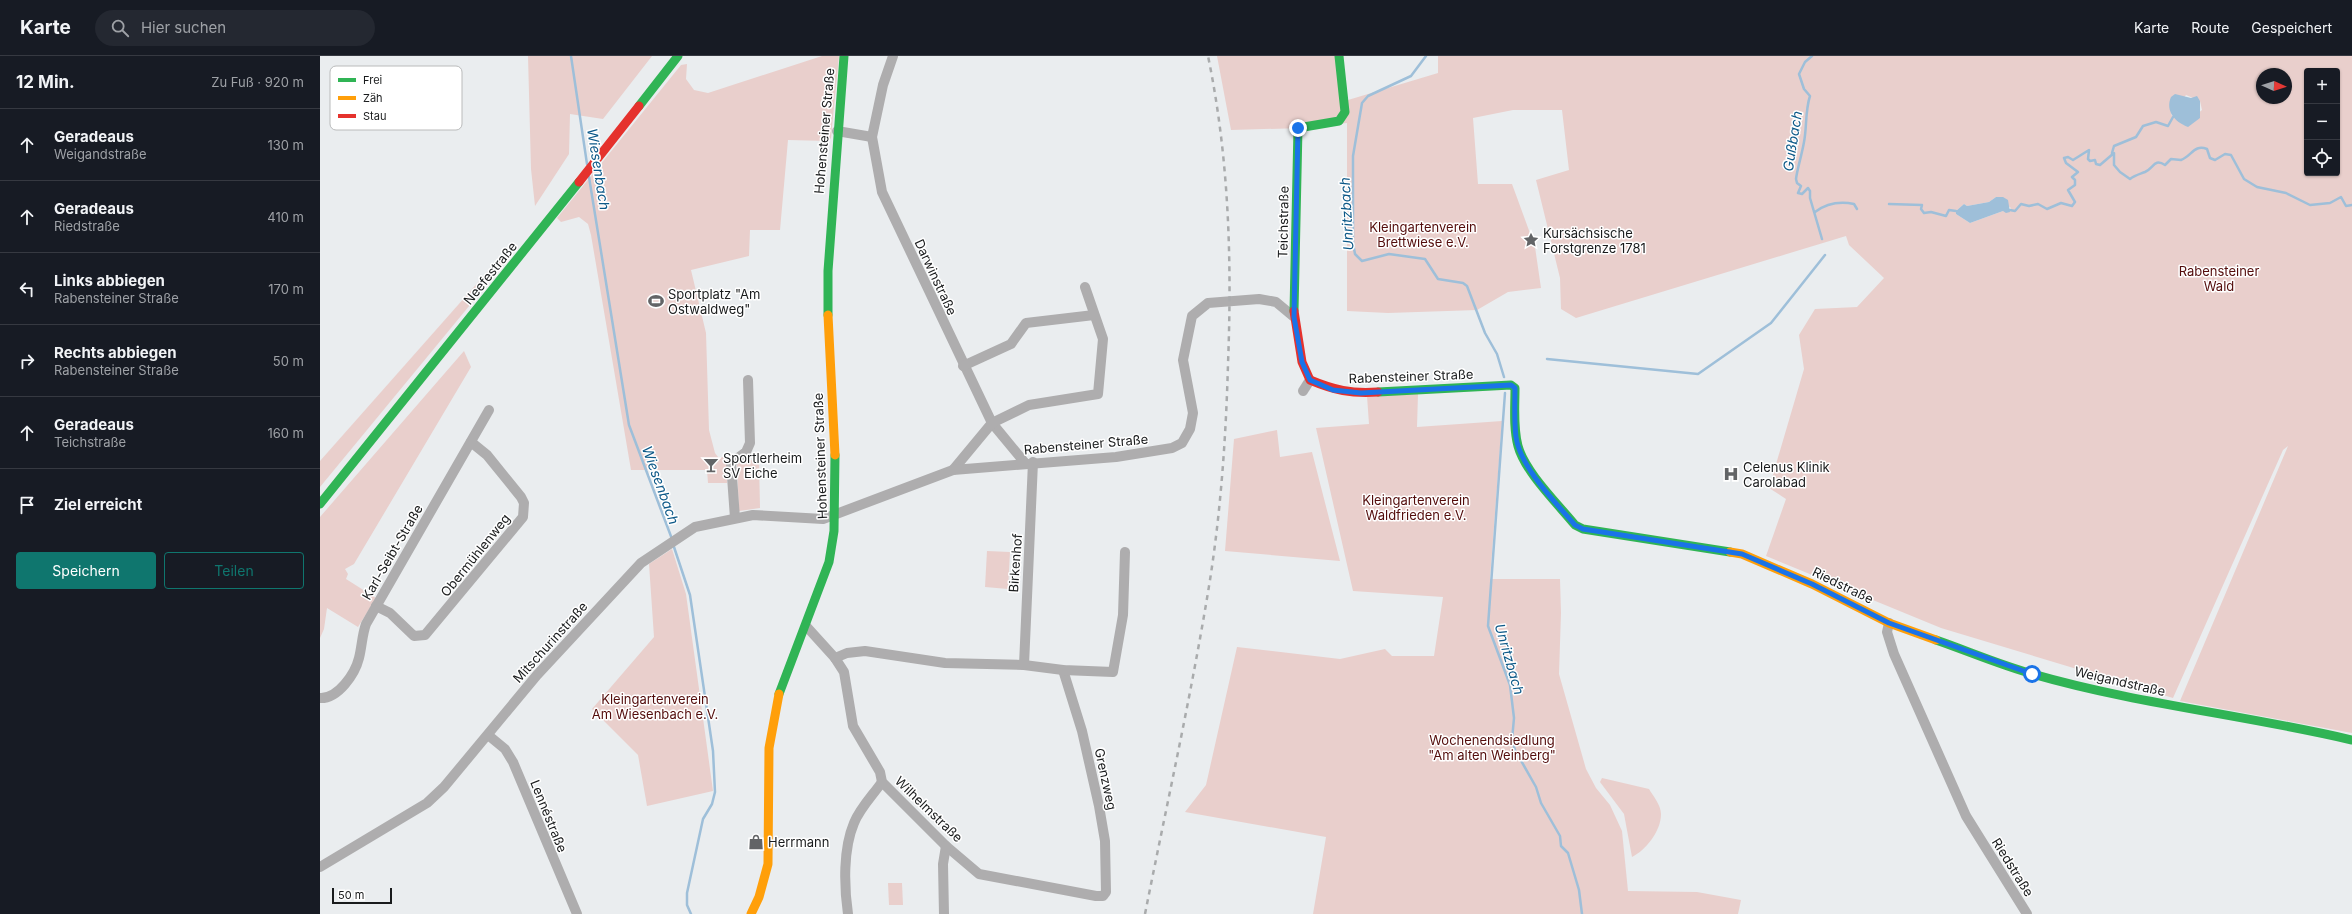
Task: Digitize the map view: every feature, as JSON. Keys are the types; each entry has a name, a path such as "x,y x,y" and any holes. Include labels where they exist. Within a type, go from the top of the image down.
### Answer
{"street":[{"name":"Neefestraße","path":"320,504 581,180 678,56"},
{"name":"Hohensteiner Straße","path":"751,914 764,882 768,859 769,748 774,712 829,562 835,516 835,458 827,316 828,271 837,131 844,56"},
{"name":"Darwinstraße","path":"893,56 883,85 872,137 882,192 992,423 1029,463"},
{"name":"Teichstraße","path":"1294,317 1298,128 1339,121 1345,112 1339,56"},
{"path":"837,131 872,137"},
{"path":"953,470 992,423 1029,405 1098,394 1103,339 1085,287"},
{"name":"Rabensteiner Straße","path":"835,516 953,470 1116,457 1152,452 1182,443 1190,429 1193,413 1183,360 1192,316 1208,302 1259,299 1276,302 1294,317"},
{"path":"964,366 1011,344 1026,323 1094,315"},
{"path":"1294,317 1302,362 1310,380 1303,391"},
{"path":"735,518 730,463 746,452 750,443 748,380"},
{"name":"Rabensteiner Straße","path":"1310,380 1333,390 1361,393 1499,384 1511,385 1515,388"},
{"name":"Riedstraße","path":"1515,388 1515,427 1518,447 1527,466 1575,525 1583,529 1742,554 1812,584 1889,623 1887,632 1894,654 1951,787 1966,816 2027,914"},
{"name":"Karl-Seibt-Straße","path":"320,698 328,698 340,691 357,664 362,633 376,606 489,410"},
{"name":"Obermühlenweg","path":"376,606 390,613 414,636 425,635 523,517 524,503 521,497 487,455 471,442"},
{"name":"Birkenhof","path":"1024,665 1029,463"},
{"name":"Mitschurinstraße","path":"320,867 427,803 444,787 537,675 641,563 695,528 735,518 772,515 823,519 835,516"},
{"path":"835,658 847,653 865,651 945,663 1024,665 1063,670 1113,672 1123,615 1125,552"},
{"name":"Weigandstraße","path":"1889,623 2032,674 2162,704 2289,725 2352,740"},
{"name":"Wilhelmstraße","path":"806,626 835,658 844,672 853,726 880,772 882,782 946,846 979,874 1096,896 1103,896"},
{"name":"Grenzweg","path":"1063,670 1077,711 1099,806 1105,841 1106,892 1103,896"},
{"name":"Lennéstraße","path":"488,735 505,749 513,762 577,914"},
{"path":"848,914 846,870 850,837 857,817 882,782"},
{"path":"944,914 943,864 946,846"}],"green space":[{"path":"528,56 652,56 603,119 570,114 569,154 535,206 531,169"},
{"path":"822,56 839,56 831,138 828,141 788,140 780,230 750,230 749,256 691,270 706,333 709,430 715,453 718,457 727,457 727,483 708,483 707,470 631,470 588,224 579,217 561,222 557,218 681,65 687,64 686,79 694,90 708,93"},
{"name":"Rabensteiner Wald","path":"1217,56 1342,56 1348,100 1438,73 1438,56 2352,56 2352,733 2180,701 2288,446 2283,450 2173,698 1941,628 1766,556 1786,499 1769,488 1804,369 1799,335 1815,309 1857,307 1884,278 1849,245 1846,236 1576,318 1561,309 1560,278 1536,180 1569,170 1562,110 1513,110 1473,118 1478,184 1512,184 1535,247 1541,288 1508,292 1477,310 1388,313 1347,311 1347,123 1303,128 1231,130","holes":["2186,95 2200,101 2202,110 2184,125 2172,116 2171,113","1996,197 2011,208 2009,212 2003,211 1970,223 1956,214 1956,211 1964,204 1967,206 1989,202"]},
{"path":"504,253 507,260 320,487 320,461"},
{"path":"464,351 471,367 354,564 345,569 348,574 346,579 376,598 358,627 327,608 324,629 320,638 320,517"},
{"path":"1418,394 1417,427 1502,421 1490,579 1560,579 1561,613 1559,674 1586,769 1596,788 1610,805 1622,831 1628,891 1697,892 1741,900 1738,914 1313,914 1326,837 1185,812 1206,785 1237,647 1340,659 1385,649 1392,656 1434,656 1443,597 1353,591 1316,428 1369,424 1367,396"},
{"path":"1277,430 1280,457 1312,452 1340,561 1225,551 1234,439"},
{"path":"753,460 759,461 760,508 739,511 737,465 739,462"},
{"name":"Kleingartenverein Am Wiesenbach e.V.","path":"672,549 686,594 713,791 647,806 638,755 592,709 654,637 649,564"},
{"path":"987,551 1010,552 1008,589 985,587"},
{"path":"1602,778 1649,789 1660,807 1661,814 1656,833 1642,850 1632,857 1624,814 1600,782"},
{"path":"888,883 902,883 903,905 889,905"}],"water":[{"path":"2175,94 2191,98 2197,96 2200,101 2200,118 2188,127 2175,119 2170,111 2169,102 2171,97"},
{"path":"1996,197 2003,197 2008,200 2010,212 2006,213 2003,211 1970,223 1956,214 1956,211 1964,204 1967,206 1989,202"}],"waterway":[{"name":"Wiesenbach","path":"571,56 587,164"},
{"name":"Unritzbach","path":"1426,56 1411,76 1368,96 1362,103 1353,156 1353,243 1355,254 1362,261 1389,254 1425,259 1438,279 1463,283 1467,286 1485,333 1497,354 1504,377"},
{"name":"Gußbach","path":"1812,56 1805,62 1799,74 1804,89 1810,96 1807,107 1806,131 1796,179 1797,183 1801,186 1798,193 1802,194 1808,188 1810,191 1810,198 1822,239"},
{"path":"2112,153 2114,146 2136,137 2143,126 2156,122 2168,126 2173,117"},
{"path":"2010,210 2015,211 2021,204 2029,206 2038,204 2047,209 2061,203 2072,206 2075,202 2068,190 2075,185 2075,180 2072,177 2078,172 2066,163 2064,158 2068,157 2073,160 2089,150 2088,159 2090,161 2095,160 2096,164 2100,165 2114,153 2114,165 2120,172 2130,179 2145,172 2156,163 2165,165 2171,159 2181,160 2199,148 2207,149 2210,158 2215,160 2225,154 2231,155 2244,179 2257,187 2286,193 2310,205 2330,203 2341,197 2346,206 2352,205"},
{"name":"Wiesenbach","path":"589,177 629,425 672,539"},
{"path":"1815,212 1829,205 1838,203 1854,204 1857,209"},
{"path":"1889,204 1922,205 1921,209 1924,213 1931,212 1946,216 1949,210 1956,211"},
{"path":"1547,359 1698,374 1771,323 1825,255"},
{"name":"Unritzbach","path":"1505,393 1488,626 1510,685 1514,718 1512,740 1515,750 1536,787 1541,803 1560,836 1561,846 1568,853 1579,890 1582,914"},
{"name":"Wiesenbach","path":"673,544 690,595 713,751 715,792 712,804 703,819 687,893 687,905 691,914"}],"railway":[{"path":"1145,914 1187,706 1210,580 1217,526 1226,418 1230,286 1229,248 1225,171 1221,133 1208,56"}],"traffic: fast":[{"path":"639,106 678,56"},
{"path":"828,315 828,271 844,56"},
{"path":"1294,311 1298,128 1339,121 1345,112 1339,56"},
{"path":"320,504 579,182"},
{"path":"1378,392 1511,385 1515,388 1515,432 1522,456 1527,466 1551,498 1575,525 1583,529 1730,552"},
{"path":"779,694 829,562 834,531 835,455"},
{"path":"1936,640 2008,666 2072,684 2352,740"}],"traffic: slow":[{"path":"828,315 835,455"},
{"path":"1730,552 1742,554 1812,584 1889,623 1936,640"},
{"path":"751,914 759,897 768,864 769,748 779,694"}],"traffic: jam":[{"path":"579,182 639,106"},
{"path":"1294,311 1302,362 1310,380 1343,390 1378,392"}],"place":[{"name":"Kursächsische Forstgrenze 1781","path":"1531,240"},
{"name":"Sportplatz \"Am Ostwaldweg\"","path":"656,301"},
{"name":"Sportlerheim SV Eiche","path":"711,465"},
{"name":"Celenus Klinik Carolabad","path":"1731,474"},
{"name":"Herrmann","path":"756,842"}],"route":[{"path":"1298,128 1294,317 1302,362 1310,380 1333,390 1361,393 1458,388 1499,384 1511,385 1515,388 1515,427 1518,447 1527,466 1575,525 1583,529 1742,554 1812,584 1889,623 1936,638 2032,674"}],"park label":[{"name":"Kleingartenverein Brettwiese e.V.","path":"1423,234"},
{"name":"Kleingartenverein Waldfrieden e.V.","path":"1416,508"},
{"name":"Wochenendsiedlung \"Am alten Weinberg\"","path":"1492,748"}]}
